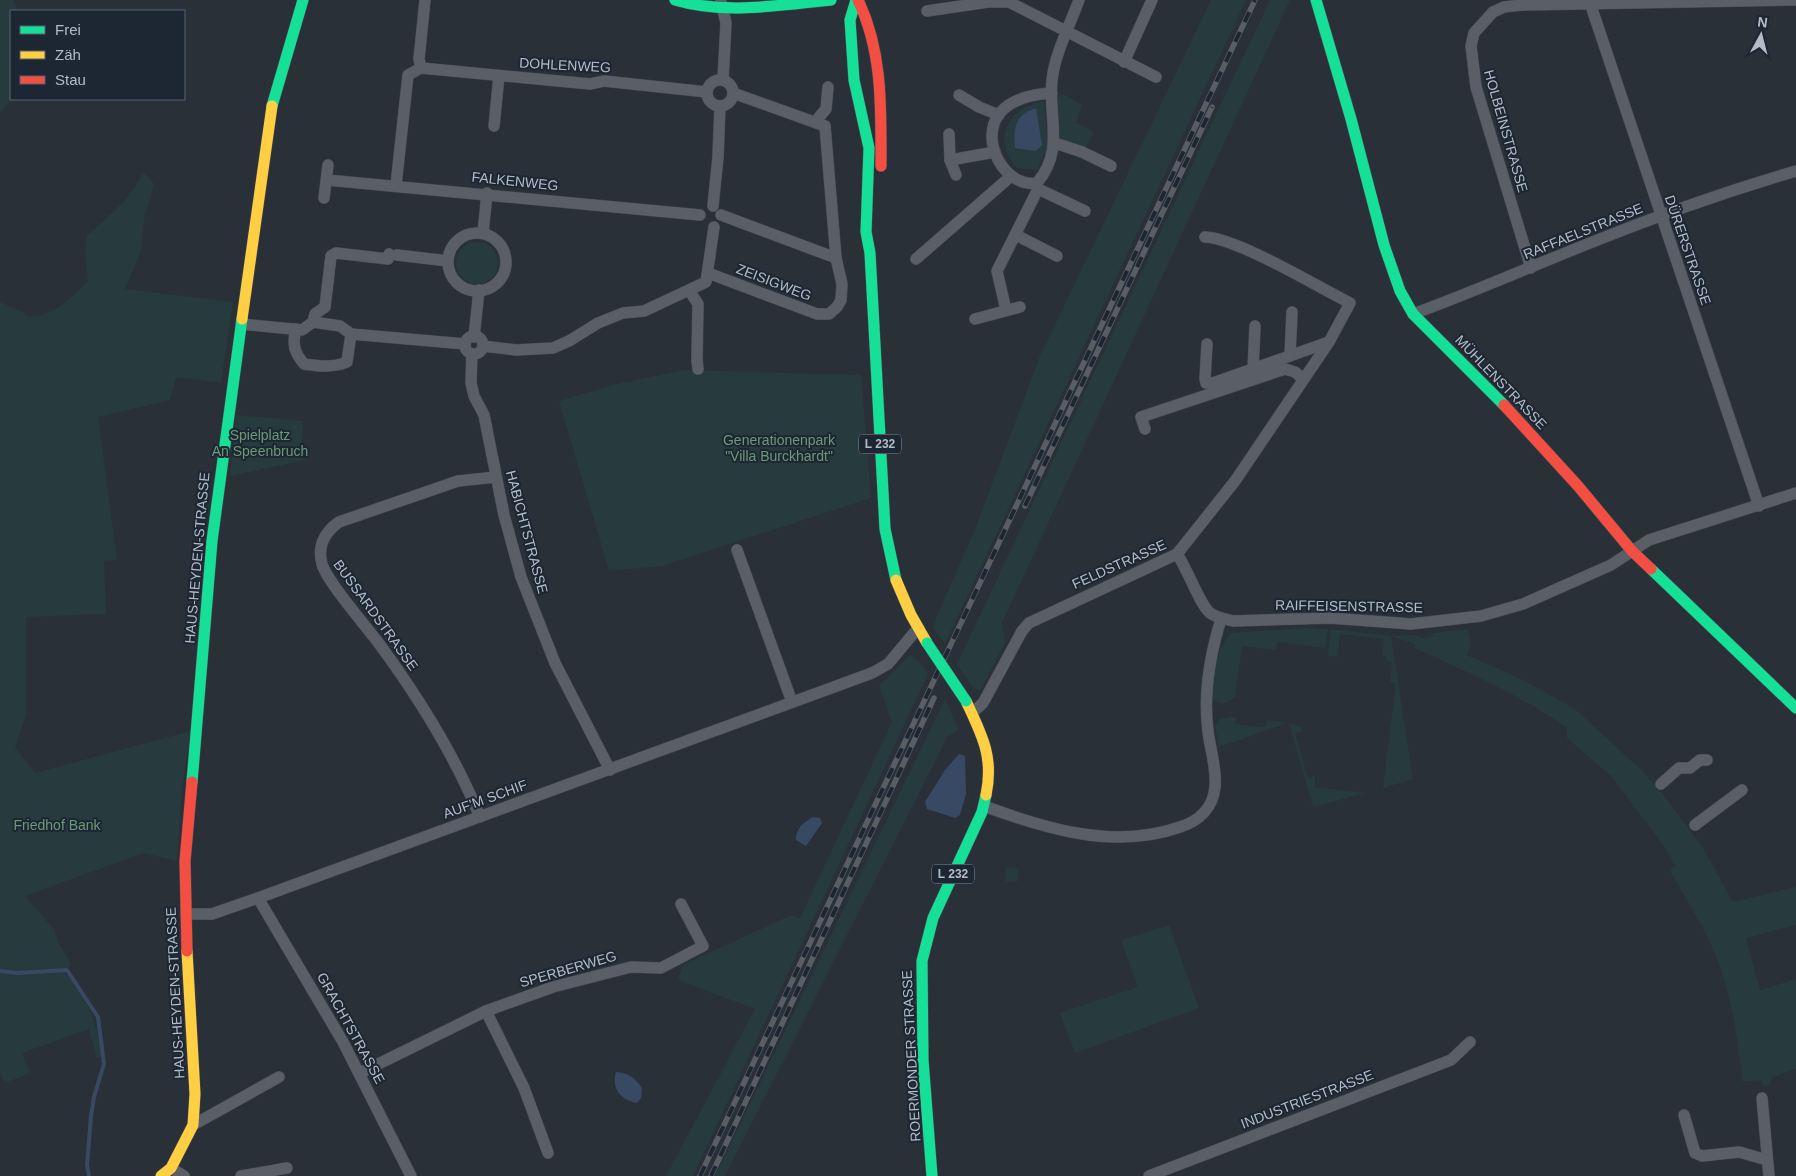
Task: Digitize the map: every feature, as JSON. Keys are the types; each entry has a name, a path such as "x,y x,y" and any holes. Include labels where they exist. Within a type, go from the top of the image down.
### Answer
{"street":[{"name":"HAUS-HEYDEN-STRASSE","path":"162,1176 171,1168 185,1145 193,1125 195,1094 187,978 185,861 212,541 274,97 303,0"},
{"path":"396,185 408,75 422,68 420,60 425,0"},
{"path":"675,0 688,5 831,0"},
{"name":"ROERMONDER STRASSE","path":"857,0 870,26 876,59 880,114 881,169 875,233 870,254"},
{"name":"ROERMONDER STRASSE","path":"857,0 850,20 854,80 869,148 866,232 870,254 885,530 893,574 902,601 966,701 986,743 989,762 984,806 933,918 922,961 924,1060 932,1176"},
{"path":"1006,310 997,271 1016,235 1047,167 1055,143 1052,93 1055,65 1079,0"},
{"path":"1124,62 1152,0"},
{"name":"MÜHLENSTRASSE","path":"1316,0 1351,119 1384,245 1400,291 1413,314 1497,396 1578,486 1632,551 1796,708"},
{"name":"HOLBEINSTRASSE","path":"1531,268 1476,87 1470,46 1474,32 1481,23 1493,12 1504,7 1590,3 1796,0"},
{"path":"927,11 988,2 1009,2 1156,78"},
{"name":"DÜRERSTRASSE","path":"1590,3 1759,506"},
{"path":"722,4 726,23 723,80"},
{"name":"DOHLENWEG","path":"422,68 590,84 604,81 707,92"},
{"path":"494,126 499,76"},
{"path":"723,80 731,85 733,92 730,101 720,106 712,104 707,92 711,84 723,80"},
{"path":"733,92 815,122 826,109 828,87"},
{"path":"1052,93 1035,94 1020,98 999,115 994,131 995,152 1003,169 1010,177 1021,183 1038,186 1086,211"},
{"path":"959,95 978,107 999,115"},
{"path":"712,206 718,157 720,106"},
{"name":"ZEISIGWEG","path":"708,273 816,314 829,314 837,307 841,300 842,284 836,258 826,133 825,126 815,122"},
{"path":"949,134 950,160 956,175"},
{"path":"1055,143 1082,152 1111,166"},
{"path":"950,160 995,152"},
{"path":"324,198 328,165"},
{"name":"RAFFAELSTRASSE","path":"1413,314 1661,216 1764,179 1795,173"},
{"path":"916,259 1010,177"},
{"name":"FALKENWEG","path":"327,180 487,193 700,215"},
{"path":"483,233 487,193"},
{"path":"241,324 302,330 313,322 340,326 351,334 470,345 480,338 483,346 516,350 553,348 569,342 598,323 622,314 644,311 706,282 714,227 720,222 721,215 718,209 712,206 706,207 700,215 705,225 714,227"},
{"path":"721,215 836,258"},
{"path":"483,233 492,237 500,244 504,252 505,265 500,279 488,290 467,288 457,283 450,273 448,261 450,248 457,240 467,234 483,233"},
{"path":"1016,235 1057,256"},
{"name":"FELDSTRASSE","path":"972,713 983,703 1029,623 1044,614 1178,554 1235,481 1330,342 1350,304 1260,257 1216,237 1205,237"},
{"path":"313,322 314,314 325,307 331,256 336,253 388,259 393,254 448,261"},
{"name":"HABICHTSTRASSE","path":"479,290 470,345 471,383 478,405 484,415 496,477 516,560 532,607 555,663 610,770"},
{"path":"689,290 698,304 698,369"},
{"path":"975,319 1020,307"},
{"path":"1290,356 1292,312"},
{"path":"1253,370 1255,326"},
{"path":"296,329 293,346 297,356 304,364 320,366 336,367 347,362 351,334"},
{"path":"1207,344 1206,383 1213,383 1330,342"},
{"path":"1145,429 1141,417 1236,384 1285,369 1295,372 1303,379"},
{"name":"BUSSARDSTRASSE","path":"480,816 431,721 386,652 324,571 321,554 324,538 329,529 339,522 458,481 496,477"},
{"name":"RAIFFEISENSTRASSE","path":"1221,619 1246,621 1337,619 1402,624 1481,616 1523,604 1611,565 1649,540 1796,493"},
{"path":"737,550 792,702"},
{"path":"984,806 1058,830 1116,838 1152,834 1193,823 1205,812 1212,800 1215,787 1208,730 1207,684 1221,619 1210,613 1204,605 1178,554"},
{"name":"AUF'M SCHIF","path":"186,914 212,914 258,898 872,674 888,664 918,628"},
{"path":"1661,784 1679,768 1690,768 1700,760 1707,760"},
{"path":"1695,826 1742,790"},
{"name":"GRACHTSTRASSE","path":"258,898 317,994 360,1073 411,1176"},
{"name":"SPERBERWEG","path":"360,1073 486,1011 553,987 631,967 661,968 703,946 682,904"},
{"path":"486,1011 524,1088 548,1153"},
{"name":"INDUSTRIESTRASSE","path":"1149,1176 1451,1060 1470,1042"},
{"path":"193,1125 279,1076"},
{"path":"1762,1098 1769,1176"},
{"path":"1684,1115 1695,1154 1702,1156 1739,1152 1767,1160"},
{"path":"171,1168 184,1176"},
{"path":"241,1176 287,1168"}],"green space":[{"path":"0,0 13,0 18,10 10,10 10,100 0,113"},
{"path":"1211,0 1246,0 945,644 932,627 974,532 1040,356"},
{"path":"1270,0 1290,0 1002,623 1005,642 980,691 974,689 957,664"},
{"path":"1063,94 1082,105 1076,123 1094,132 1084,151 1058,138 1056,97"},
{"path":"1044,101 1048,145 1037,170 1017,168 1009,157 1005,146 1007,126 1021,110 1031,104"},
{"name":"Friedhof Bank","path":"144,173 154,184 144,220 141,251 125,289 233,302 221,383 176,377 170,400 98,417 117,560 104,561 106,614 26,617 26,716 15,747 35,773 191,731 182,789 177,861 144,853 25,896 53,928 59,944 71,964 68,968 54,970 64,973 81,992 93,1019 102,1057 97,1059 89,1029 22,1053 30,1073 5,1083 0,1072 0,302 23,312 26,316 35,316 52,311 75,294 88,281 85,253 87,236 125,201"},
{"path":"481,242 489,245 495,251 498,263 495,275 489,281 473,284 465,281 459,275 456,259 459,251 465,245"},
{"name":"Generationenpark \"Villa Burckhardt\"","path":"684,370 861,375 871,498 662,566 609,571 559,401 617,384"},
{"name":"Spielplatz An Speenbruch","path":"236,415 303,421 301,455 304,455 305,460 230,476"},
{"path":"1306,628 1328,629 1325,648 1278,642 1276,650 1242,646 1235,696 1230,701 1224,703 1218,703 1212,699 1218,656 1231,633"},
{"path":"1331,629 1390,636 1416,635 1422,638 1433,636 1433,633 1468,629 1471,645 1467,655 1523,680 1575,709 1638,767 1659,789 1703,848 1733,902 1796,887 1796,925 1746,938 1760,990 1796,979 1796,1069 1772,1077 1770,1085 1763,1086 1762,1080 1743,1082 1733,1015 1723,976 1706,934 1669,869 1676,866 1661,842 1611,776 1567,738 1567,728 1531,705 1474,675 1415,648 1415,644 1391,636 1413,779 1383,788 1395,691 1395,683 1390,682 1392,662 1386,661 1386,657 1382,656 1384,639 1340,634 1338,657 1328,656"},
{"path":"910,655 920,662 928,674 693,1176 666,1176 755,1009 678,980 683,965 791,915 800,918 892,722 879,685"},
{"path":"945,699 959,730 948,736 725,1176 715,1176"},
{"path":"1236,717 1235,724 1265,727 1267,720 1287,723 1219,747 1215,726 1220,719"},
{"path":"1289,723 1302,727 1302,731 1295,733 1308,778 1315,776 1315,787 1365,793 1313,807"},
{"path":"1006,867 1019,869 1017,882 1005,881"},
{"path":"1169,925 1199,1008 1075,1053 1060,1013 1138,987 1121,940"}],"water":[{"path":"1036,108 1042,145 1036,151 1015,148 1014,135 1017,123 1024,114"},
{"path":"959,754 965,756 966,794 960,815 955,818 927,809 925,802 945,770"},
{"path":"813,817 820,818 822,823 806,846 796,840 796,836 801,826"},
{"path":"616,1072 631,1077 642,1088 641,1098 637,1103 631,1102 619,1093 615,1084"}],"waterway":[{"path":"0,971 17,973 67,970 98,1017 104,1064 94,1097 91,1116 87,1165 89,1176"}],"railway":[{"path":"700,1176 1255,0"},
{"path":"1025,506 1212,107"},
{"path":"711,1176 934,698"}],"traffic: fast":[{"path":"272,106 303,0"},
{"path":"675,0 694,5 733,8 753,8 831,0"},
{"path":"856,0 850,20 854,80 869,148 866,232 870,253 885,529 896,580"},
{"path":"1316,0 1351,119 1384,245 1400,291 1413,314 1504,405"},
{"path":"192,782 212,541 242,319"},
{"path":"1651,569 1796,708"},
{"path":"927,643 966,701"},
{"path":"932,1176 923,1060 922,961 933,918 982,812 986,795"}],"traffic: slow":[{"path":"242,319 272,106"},
{"path":"896,580 911,615 927,643"},
{"path":"966,701 985,746 988,769 986,795"},
{"path":"161,1176 171,1168 193,1125 195,1094 187,951"}],"traffic: jam":[{"path":"858,0 872,40 879,81 881,166"},
{"path":"1504,405 1578,486 1632,551 1651,569"},
{"path":"187,951 185,861 192,782"}]}
